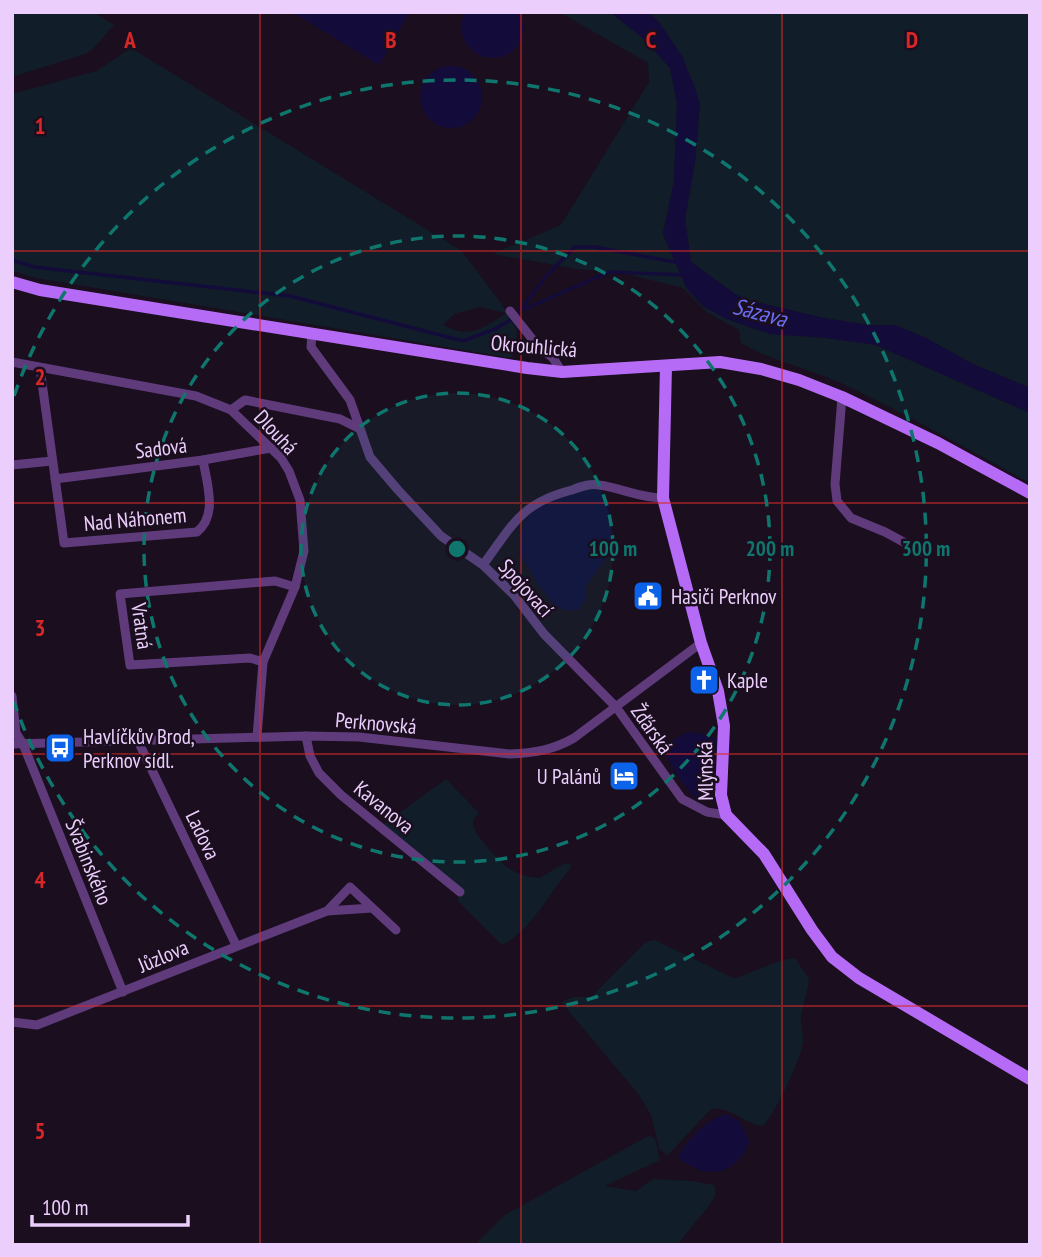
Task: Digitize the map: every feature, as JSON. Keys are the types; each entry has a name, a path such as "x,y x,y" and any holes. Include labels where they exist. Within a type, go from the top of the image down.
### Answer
{"main road":[{"name":"Okrouhlická","path":"12,282 40,290 527,369 562,372 720,362 761,369 842,397 1030,493"},
{"name":"Mlýnská","path":"666,366 663,498 701,642 718,691 724,726 721,795 726,815 764,854 832,957 859,978 1030,1079"}],"street":[{"path":"510,312 537,345 553,358 562,372"},
{"name":"Spojovací","path":"312,333 311,347 350,400 370,457 441,536 483,565 514,595 544,634 615,707"},
{"name":"Dlouhá","path":"12,362 196,396 231,410 271,448 289,471 300,500 304,551 295,587 263,662 257,737"},
{"path":"40,368 55,479"},
{"path":"842,397 835,484 837,501 851,518 886,532 922,552"},
{"path":"231,410 245,400 340,419 360,429"},
{"name":"Sadová","path":"55,479 203,460 271,448"},
{"name":"Nad Náhonem","path":"55,479 64,543 191,534 205,526 209,511 203,460"},
{"path":"12,465 52,461"},
{"path":"483,565 516,518 530,507 556,494 595,484 629,491 646,498 663,498"},
{"name":"Vratná","path":"263,662 250,659 130,665 120,594 275,581 295,587"},
{"name":"Perknovská","path":"12,744 359,737 528,754 565,743 701,642"},
{"name":"Švabinského","path":"12,695 16,733 23,744 122,992"},
{"name":"Žďárská","path":"615,707 682,799 706,812 726,815"},
{"name":"Kavanova","path":"306,736 310,756 319,773 341,795 460,892"},
{"name":"Ladova","path":"138,741 236,945"},
{"name":"Jůzlova","path":"327,911 350,887 396,930"},
{"name":"Jůzlova","path":"12,1022 37,1025 327,911 372,908"}],"shaded area":[{"path":"12,12 93,12 114,25 92,50 85,54 12,77"},
{"path":"559,12 610,12 644,39 670,68 677,103 674,181 663,234 687,289 703,306 727,319 770,334 876,345 1030,413 1030,483 845,385 741,343 739,330 708,313 683,288 618,272 577,269 492,254 561,225 649,82 648,63"},
{"path":"648,12 1030,12 1030,388 971,363 926,338 895,325 868,325 824,318 751,301 735,294 691,262 685,219 695,162 700,104"},
{"path":"131,48 462,251 501,303 517,330 515,352 511,358 36,278 12,271 12,94 96,71","holes":["480,307 506,313 490,324 469,332 443,325 454,314"]},
{"path":"446,779 479,813 473,823 477,833 507,867 523,875 540,878 565,863 571,864 531,921 502,945 458,901 458,893 390,834 384,824"},
{"path":"655,940 731,977 736,978 782,960 795,958 809,979 801,1016 801,1052 780,1099 763,1126 726,1110 711,1109 667,1156 659,1148 651,1115 639,1095 561,1002 574,997 591,997 646,942"},
{"path":"650,1135 655,1139 660,1160 605,1186 636,1191 653,1179 714,1185 716,1194 708,1207 677,1245 475,1245 505,1215"}],"water":[{"path":"292,12 410,12 379,65"},
{"path":"465,12 519,12 523,25 521,39 513,50 503,56 491,58 480,55 470,48 463,38 461,26"},
{"name":"Sázava","path":"610,12 648,12 659,22 682,56 694,85 700,104 695,162 685,219 691,262 735,294 751,301 824,318 868,325 895,325 926,338 971,363 1030,388 1030,413 876,345 770,334 727,319 703,306 687,289 663,234 674,181 677,103 670,68 644,39"},
{"path":"451,66 463,68 473,75 480,85 480,109 473,119 463,126 451,128 439,126 429,119 422,109 420,97 422,85 429,75 439,68"},
{"path":"586,490 598,490 607,499 611,517 612,550 585,587 585,601 579,609 570,611 555,604 543,591 521,556 520,540 525,520 539,507"},
{"path":"688,732 718,739 713,786 703,797 695,798 678,777 666,755 670,742"},
{"path":"727,1114 740,1122 750,1142 736,1162 728,1168 709,1172 688,1165 678,1157 698,1131 712,1120"}],"waterway":[{"path":"12,260 34,267 290,296 463,341 495,329 514,318 548,274 575,247 595,247 680,263"},
{"path":"525,309 609,272 685,275"}],"place":[{"name":"Hasiči Perknov","path":"648,596"},
{"name":"Kaple","path":"704,680"},
{"name":"Havlíčkův Brod, Perknov sídl.","path":"60,748"},
{"name":"U Palánů","path":"624,776"}]}
